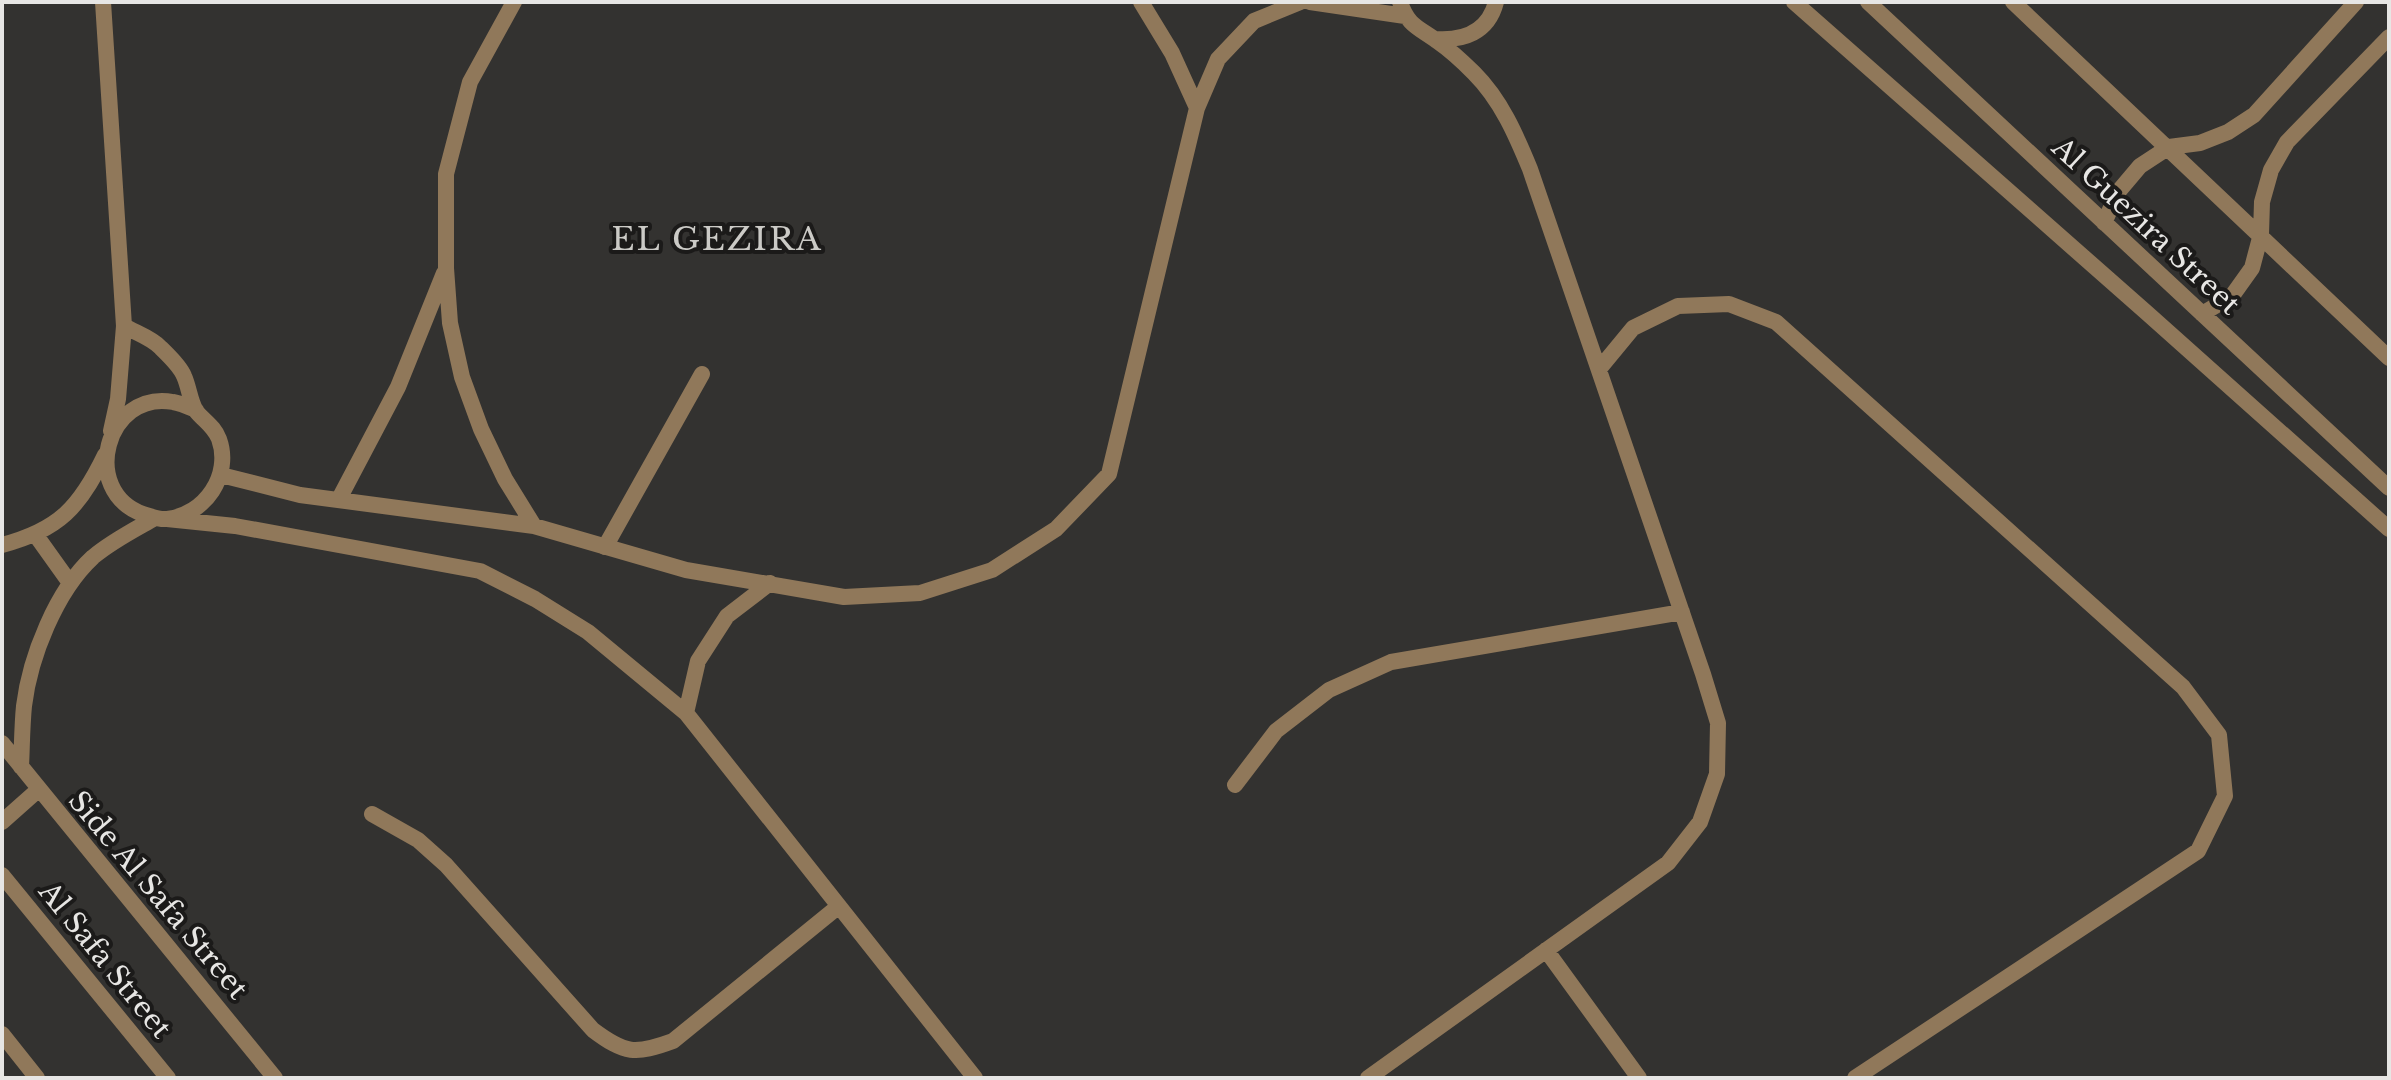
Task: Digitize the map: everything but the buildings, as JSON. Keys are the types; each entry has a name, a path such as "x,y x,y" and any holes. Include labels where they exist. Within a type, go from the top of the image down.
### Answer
{"street":[{"path":"2,545 35,534 63,518 89,489 105,454 119,387 124,326 103,2"},
{"path":"514,2 470,82 446,174 446,268 450,323 462,377 493,454 534,526"},
{"path":"1141,2 1172,53 1197,108"},
{"path":"221,475 300,495 534,526 686,570 844,597 920,593 992,570 1056,529 1109,474 1197,108 1218,59 1254,21 1300,2"},
{"path":"1310,2 1402,9 1418,31 1435,39 1476,75 1509,119 1530,169 1600,368 1718,723 1717,774 1700,822 1668,863 1368,1078"},
{"path":"1435,39 1458,40 1479,31 1493,13 1496,2"},
{"path":"1794,2 2389,529"},
{"name":"Al Guezira Street","path":"1868,2 2389,488"},
{"path":"2013,2 2389,358"},
{"path":"2104,223 2118,192 2140,166 2169,147 2200,143 2228,132 2254,115 2356,2"},
{"path":"2202,314 2232,296 2252,268 2261,234 2262,202 2271,170 2287,142 2389,37"},
{"path":"339,499 398,387 446,268"},
{"path":"1600,368 1633,328 1678,306 1729,304 1776,322 2183,687 2219,735 2225,796 2198,851 1855,1078"},
{"path":"124,326 158,344 183,374 196,410"},
{"path":"605,547 702,374"},
{"path":"21,767 24,704 40,643 70,583 112,543 161,519 190,512 200,505 210,497 221,475 223,456 219,438 209,422 196,410 172,401 147,403 125,415 110,435"},
{"path":"105,454 107,476 117,496 134,511 161,519 235,526 480,571 535,599 588,632 686,713 975,1078"},
{"path":"35,534 70,583"},
{"path":"686,713 698,661 719,627 727,616 770,583"},
{"path":"1235,785 1276,731 1329,690 1391,662 1682,612"},
{"name":"Side Al Safa Street","path":"2,743 275,1078"},
{"path":"2,822 38,790"},
{"path":"372,814 418,840 446,865 593,1030 616,1047 645,1052 673,1041 839,906"},
{"name":"Al Safa Street","path":"2,875 168,1078"},
{"path":"1546,950 1639,1078"},
{"path":"2,1034 37,1078"}],"district":[{"name":"EL GEZIRA","path":"717,239"}]}
